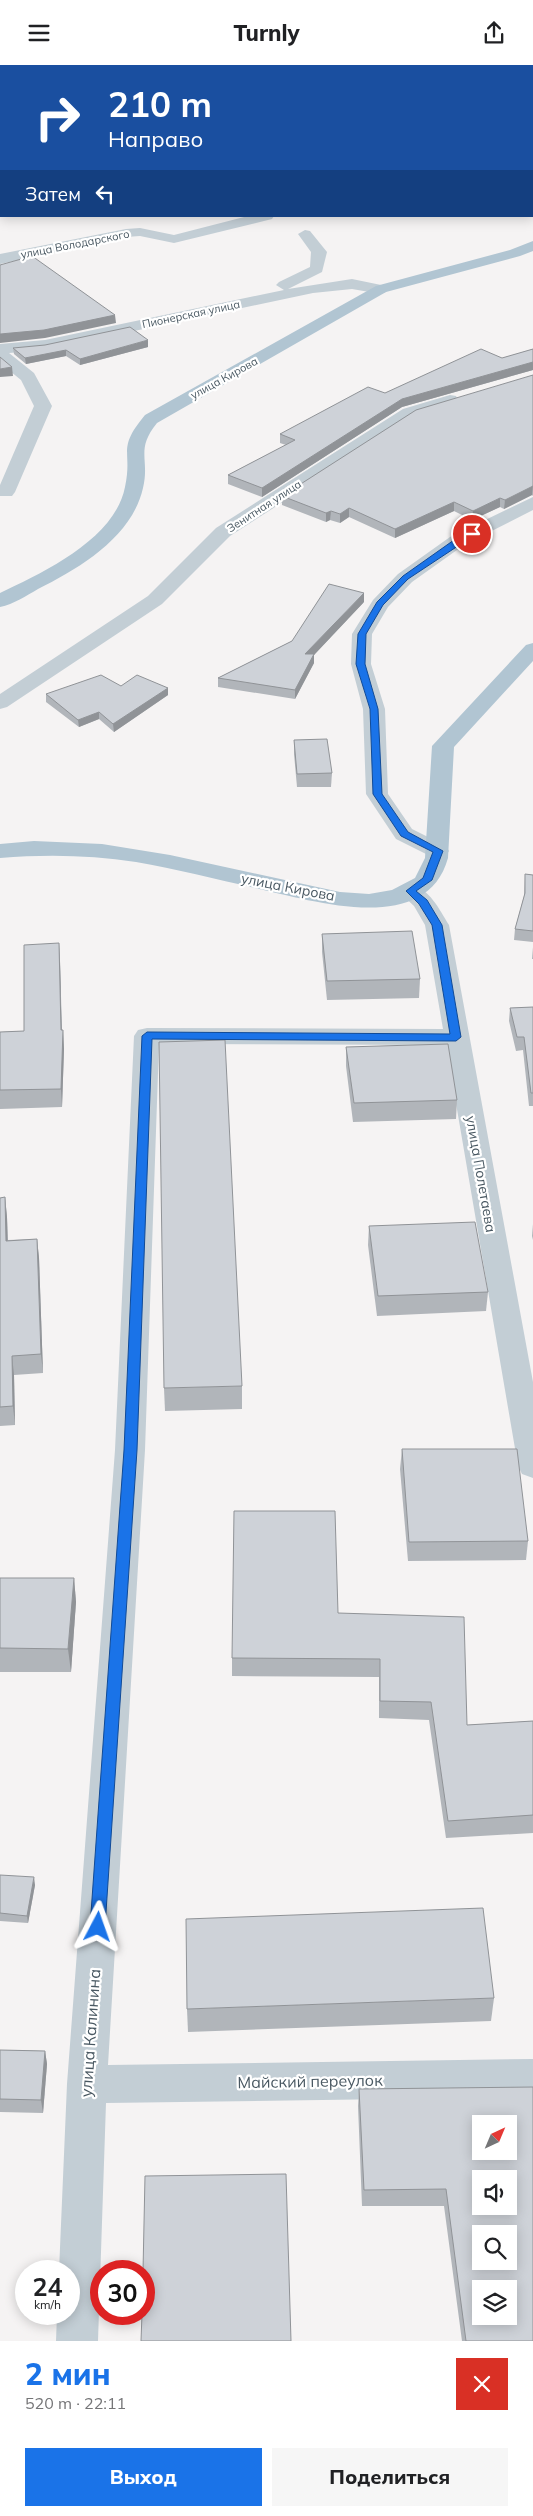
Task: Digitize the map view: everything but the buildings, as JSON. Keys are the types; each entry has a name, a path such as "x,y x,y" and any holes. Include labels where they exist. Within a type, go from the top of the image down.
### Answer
{"main road":[{"name":"улица Кирова","path":"0,601 44,579 100,541 128,509 134,489 133,448 139,433 151,419 381,289 516,253 533,245"},
{"name":"улица Кирова","path":"0,851 58,847 131,854 334,898 384,899 410,891 427,880 438,851 444,746 533,649"}],"street":[{"name":"улица Володарского","path":"0,259 126,233 140,233 174,239 262,217"},
{"path":"233,305 288,284 317,269 319,252 305,234"},
{"name":"Пионерская улица","path":"0,349 45,345 314,288 352,285 381,289"},
{"path":"0,353 28,377 43,406 6,492"},
{"name":"Зенитная улица","path":"0,703 155,600 223,532 409,413 464,396"},
{"path":"438,851 404,834 377,794 374,709 361,664 362,634 380,604 405,578 457,541 533,503"},
{"name":"улица Полетаева","path":"410,891 423,902 437,925 533,1466"},
{"name":"улица Калинина","path":"77,2341 87,2084 130,1450 147,1036 456,1037"},
{"name":"Майский переулок","path":"87,2084 533,2078"}],"route":[{"path":"98,1927 130,1450 147,1036 456,1037 437,925 423,902 410,891 427,880 438,851 404,834 377,794 374,709 361,664 362,634 380,604 405,578 457,541 472,534"}]}
